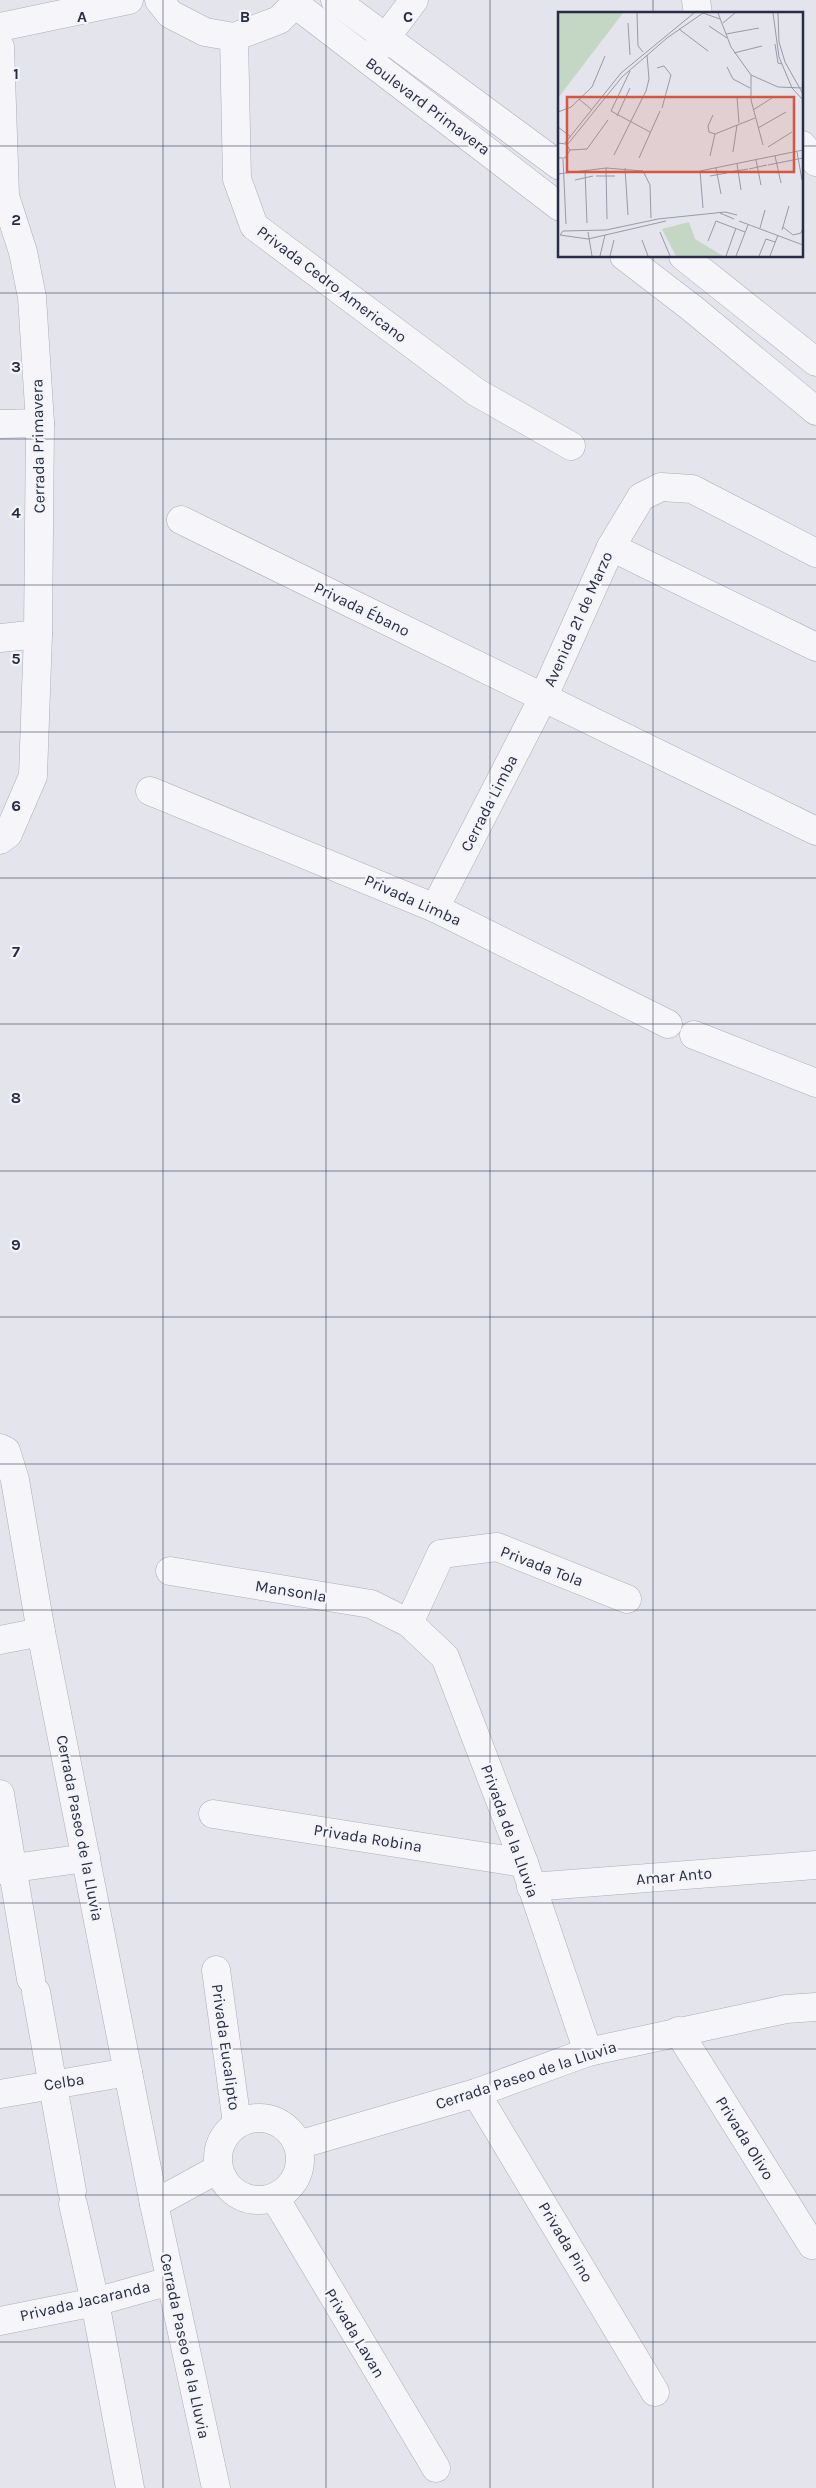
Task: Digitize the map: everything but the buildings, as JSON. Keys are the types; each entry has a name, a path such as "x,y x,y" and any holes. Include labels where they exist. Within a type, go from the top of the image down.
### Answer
{"street":[{"path":"0,27 129,0"},
{"path":"159,0 170,14 204,32 234,37 279,20 297,2"},
{"name":"Boulevard Primavera","path":"335,0 558,165"},
{"path":"368,60 414,0"},
{"name":"Boulevard Primavera","path":"297,2 368,60 558,205"},
{"name":"Privada Cedro Americano","path":"234,37 237,179 254,226 476,392 571,446"},
{"name":"Cerrada Primavera","path":"0,47 3,196 23,252 32,297 40,423 38,634 32,776 8,834 0,840"},
{"path":"804,147 816,162"},
{"path":"627,258 816,411"},
{"path":"662,286 686,258"},
{"path":"688,258 816,362"},
{"path":"0,424 40,423"},
{"name":"Avenida 21 de Marzo","path":"816,553 692,489 661,486 640,497 611,547 543,698 816,831"},
{"name":"Privada Ébano","path":"181,520 543,698"},
{"path":"611,547 816,646"},
{"path":"0,638 38,634"},
{"name":"Cerrada Limba","path":"435,908 543,698"},
{"name":"Privada Limba","path":"150,791 435,908 668,1024"},
{"path":"694,1035 816,1082"},
{"name":"Cerrada Paseo de la Lluvia","path":"3,1450 15,1480 41,1632 154,2204 216,2488"},
{"name":"Privada Tola","path":"409,1623 441,1554 497,1547 627,1599"},
{"name":"Mansonla","path":"170,1571 371,1604 409,1623"},
{"name":"Privada de la Lluvia","path":"409,1623 445,1657 528,1875 588,2052"},
{"path":"0,1640 41,1632"},
{"path":"0,1794 7,1869 34,1986 73,2198 95,2302 130,2488"},
{"name":"Privada Robina","path":"213,1814 528,1875"},
{"path":"7,1869 86,1858"},
{"name":"Amar Anto","path":"528,1875 816,1864"},
{"name":"Privada Eucalipto","path":"216,1970 237,2123"},
{"name":"Cerrada Paseo de la Lluvia","path":"298,2144 476,2093 588,2052 786,2009 816,2007"},
{"name":"Privada Olivo","path":"678,2031 812,2245"},
{"name":"Celba","path":"0,2094 128,2072"},
{"name":"Privada Pino","path":"476,2093 655,2392"},
{"path":"254,2117 272,2119 283,2125 292,2133 298,2144 301,2159 298,2173 289,2188 274,2198 257,2201 240,2196 226,2185 218,2169 218,2152 224,2135 237,2123 254,2117"},
{"path":"154,2204 218,2169"},
{"name":"Privada Lavan","path":"274,2198 436,2468"},
{"name":"Privada Jacaranda","path":"0,2321 95,2302 170,2281"}]}
